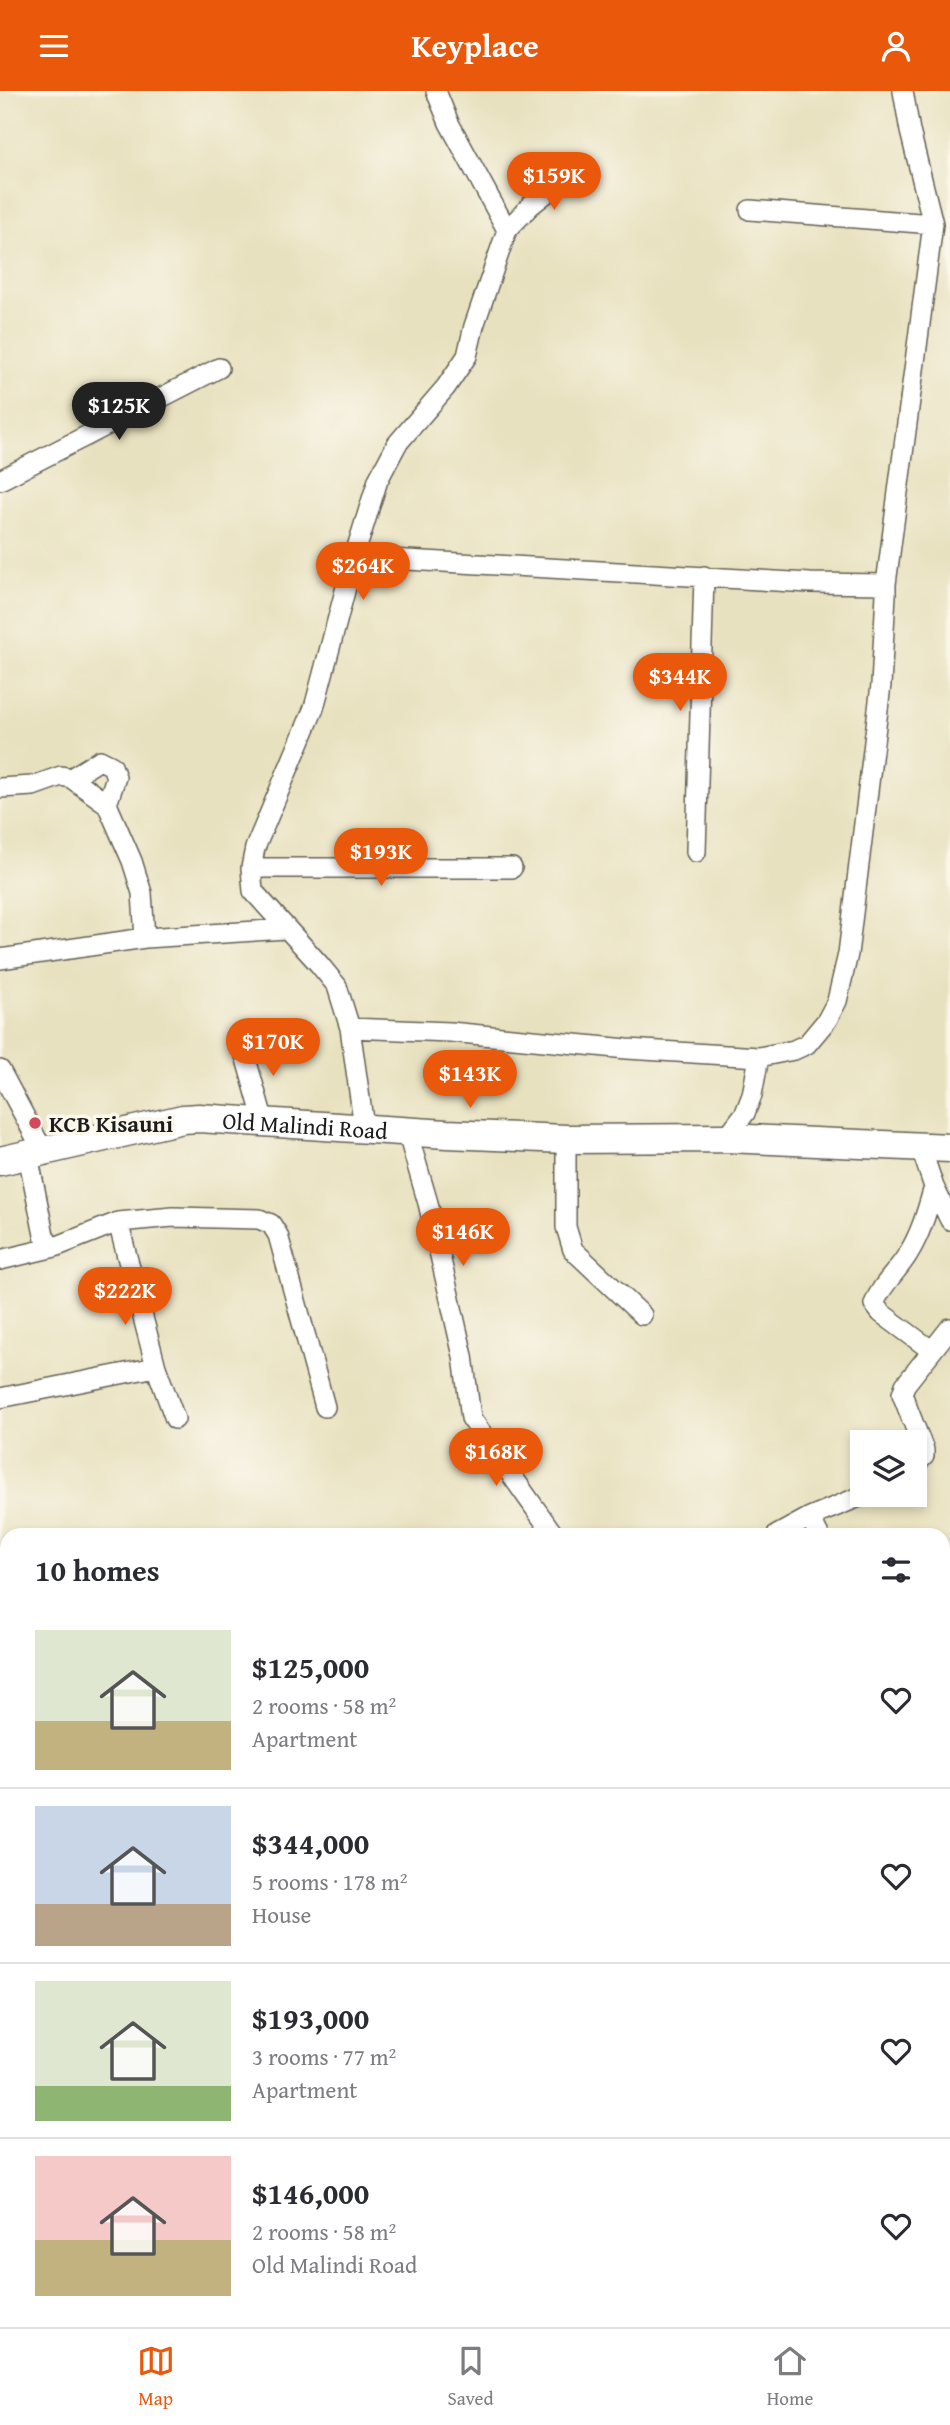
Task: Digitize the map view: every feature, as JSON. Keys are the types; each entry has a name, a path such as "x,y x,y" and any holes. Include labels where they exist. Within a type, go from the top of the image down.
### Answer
{"main road":[{"name":"Old Malindi Road","path":"0,1161 183,1119 566,1139 726,1138 950,1148"}],"street":[{"path":"436,91 449,123 507,230"},
{"path":"350,1028 450,1032 627,1049 759,1057 794,1051 807,1044 827,1020 837,1001 848,954 881,685 886,584 933,224 903,91"},
{"path":"364,1127 350,1028 337,986 253,891 251,868 255,848 314,708 377,480 397,444 446,387 467,356 474,326 507,230 531,205 578,168"},
{"path":"750,210 933,224"},
{"path":"0,480 219,368"},
{"path":"354,557 810,583 886,584"},
{"path":"696,852 704,576"},
{"path":"71,778 100,760 112,766 116,776 107,804"},
{"path":"0,788 33,786 61,776 71,778 107,804 132,861 142,893 145,938"},
{"path":"251,868 512,868"},
{"path":"0,958 145,938 286,929"},
{"path":"242,1045 264,1122"},
{"path":"726,1138 745,1113 752,1095 759,1057"},
{"path":"0,1070 36,1153 44,1235 48,1243 55,1247"},
{"path":"407,1131 428,1203 463,1356 471,1418 549,1528"},
{"path":"566,1139 566,1227 573,1250 642,1315"},
{"path":"921,1148 934,1187 950,1220"},
{"path":"931,1350 881,1313 874,1304 878,1294 907,1257 922,1229 934,1187"},
{"path":"0,1260 55,1247 118,1222 173,1217 259,1219 271,1224 278,1235 325,1407"},
{"path":"118,1222 156,1367 175,1419"},
{"path":"916,1430 902,1394 905,1385 950,1328"},
{"path":"0,1398 156,1367"},
{"path":"815,1526 850,1504"}],"place":[{"name":"KCB Kisauni","path":"35,1123"}]}
